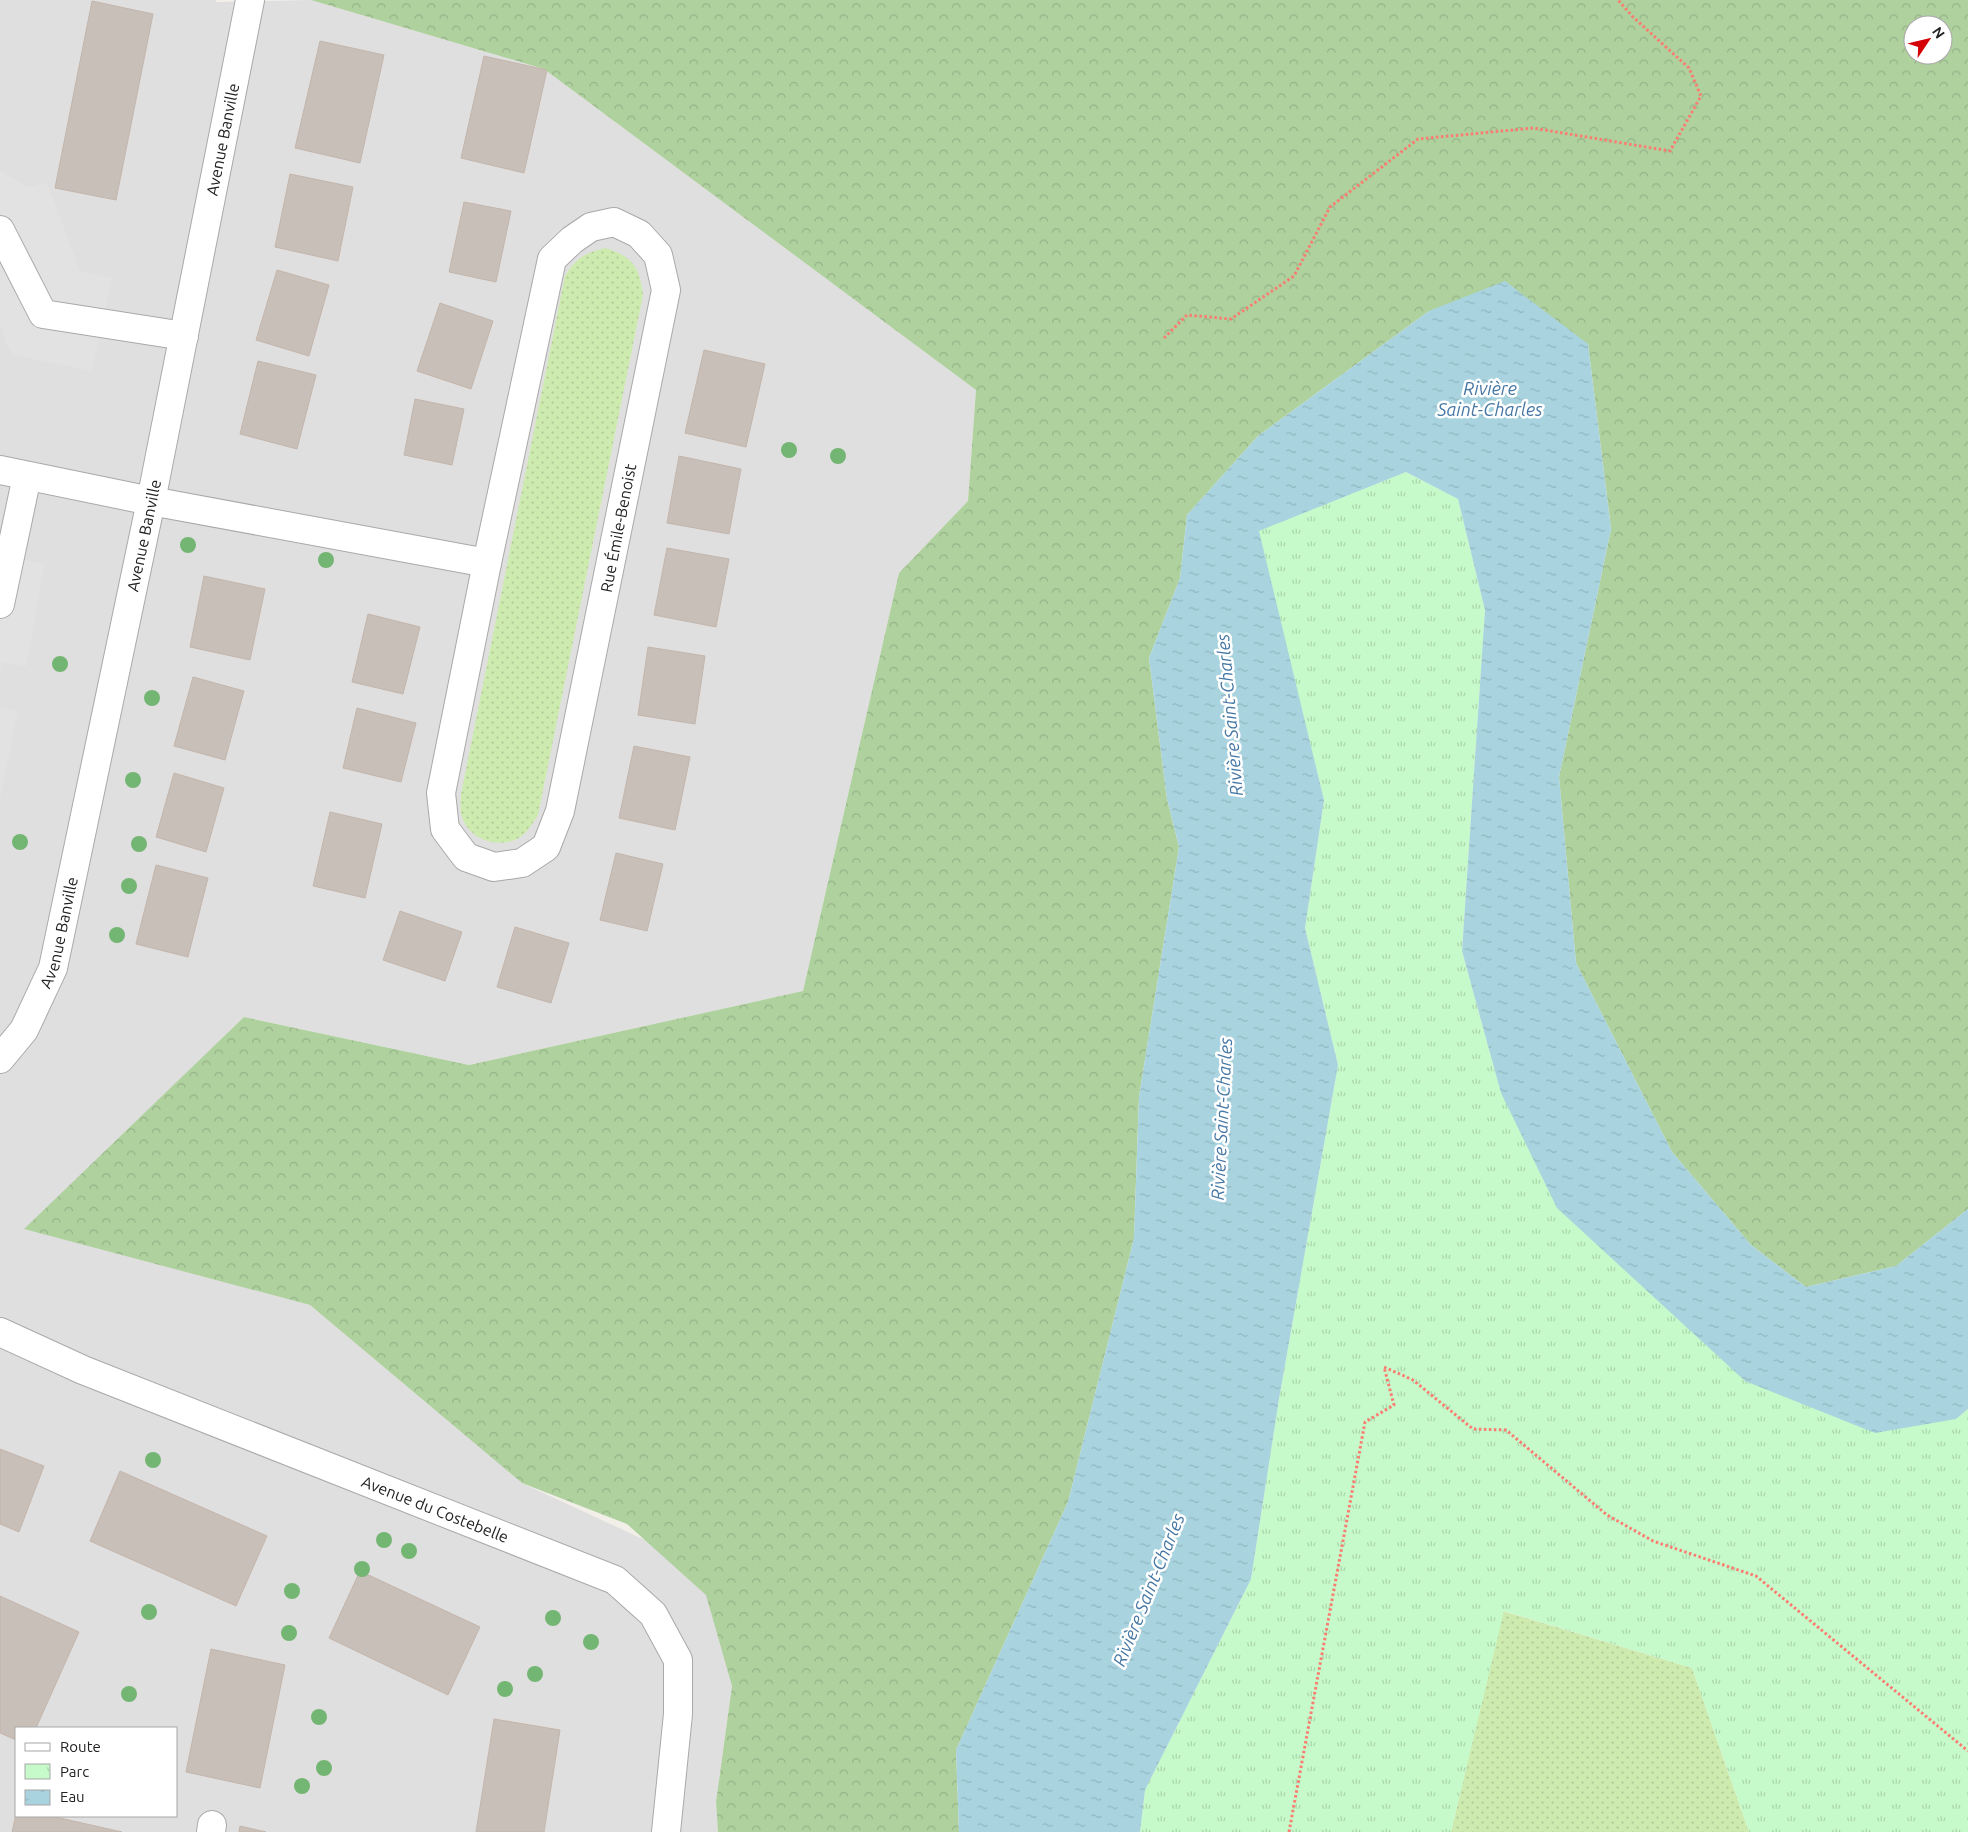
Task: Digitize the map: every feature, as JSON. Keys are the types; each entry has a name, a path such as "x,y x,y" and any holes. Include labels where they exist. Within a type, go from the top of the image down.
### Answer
{"street":[{"name":"Avenue Banville","path":"0,1059 24,1030 53,968 151,501 250,0"},
{"name":"Rue Émile-Benoist","path":"614,222 639,234 658,255 666,290 560,811 546,847 522,863 494,867 466,857 445,829 441,793 487,563 552,259 572,240 590,227 614,222"},
{"path":"0,230 42,314 184,336"},
{"path":"0,470 151,501 487,563"},
{"path":"0,604 27,476"},
{"name":"Avenue du Costebelle","path":"0,1332 83,1370 615,1580 653,1614 678,1660 678,1714 666,1832"}],"path":[{"path":"1164,338 1187,314 1231,319 1294,276 1330,206 1418,139 1533,128 1670,150 1701,96 1689,68 1633,17 1618,0"},
{"path":"1289,1832 1365,1422 1394,1405 1384,1367 1413,1380 1473,1429 1506,1430 1607,1515 1653,1541 1756,1576 1968,1751"}],"shaded area":[{"path":"0,0 216,0 216,2 311,0 544,69 976,390 968,501 899,573 803,991 469,1065 244,1017 25,1229 310,1305 522,1483 647,1541 690,1570 715,1605 732,1686 716,1802 718,1832 0,1832"},
{"path":"0,171 29,188 47,182 80,271 112,278 92,371 13,355 6,344 0,325"},
{"path":"0,554 45,564 26,666 3,662 0,673"},
{"path":"0,708 18,711 0,799"}],"green space":[{"path":"311,0 1968,0 1968,1209 1896,1266 1806,1287 1751,1245 1672,1152 1576,963 1559,777 1611,529 1588,344 1429,311 1258,436 1187,515 1180,578 1149,658 1167,799 1179,847 1139,1097 1134,1238 1068,1502 956,1750 959,1832 718,1832 716,1802 732,1686 706,1595 627,1524 522,1483 310,1305 24,1229 244,1017 469,1065 803,991 899,573 968,501 976,390 544,69"},
{"path":"605,248 622,255 633,264 640,277 643,295 538,815 521,837 508,842 491,842 475,835 464,822 461,811 461,794 565,276 582,257"},
{"path":"1406,472 1458,499 1485,610 1462,951 1501,1093 1956,1419 1968,1409 1968,1832 1749,1832 1692,1668 1504,1611 1451,1832 1140,1832 1145,1790 1251,1579 1279,1399 1338,1065 1305,928 1324,800 1258,531"},
{"path":"1503,1611 1692,1668 1749,1832 1451,1832"}],"water":[{"name":"Rivière Saint-Charles","path":"1505,281 1588,344 1611,529 1559,777 1576,963 1672,1152 1751,1245 1806,1287 1896,1266 1968,1209 1968,1409 1956,1419 1875,1433 1745,1381 1557,1208 1501,1093 1462,951 1485,610 1458,499 1406,472 1259,531 1324,800 1305,928 1338,1065 1279,1399 1251,1579 1145,1790 1140,1832 959,1832 956,1750 1068,1502 1134,1238 1139,1097 1179,847 1167,799 1149,658 1180,578 1187,515 1258,436 1429,311"}],"building":[{"path":"92,1 153,14 116,200 55,188"},
{"path":"320,41 384,55 360,163 295,148"},
{"path":"484,56 547,70 524,173 461,158"},
{"path":"290,174 353,187 338,261 275,247"},
{"path":"464,202 511,211 496,282 449,272"},
{"path":"277,270 329,285 309,356 256,340"},
{"path":"440,303 493,321 471,389 417,371"},
{"path":"704,350 765,364 746,447 685,433"},
{"path":"258,361 316,375 297,449 240,434"},
{"path":"415,399 464,409 452,465 404,455"},
{"path":"679,456 741,469 729,534 667,523"},
{"path":"667,548 729,559 716,627 654,615"},
{"path":"204,576 265,589 250,660 190,647"},
{"path":"368,614 420,627 403,694 352,682"},
{"path":"648,647 705,656 695,724 638,715"},
{"path":"193,677 244,691 225,760 174,746"},
{"path":"357,708 416,723 401,782 343,768"},
{"path":"634,746 690,757 675,830 619,818"},
{"path":"174,773 224,788 206,852 156,837"},
{"path":"330,812 382,824 365,898 313,886"},
{"path":"616,853 663,864 647,931 600,920"},
{"path":"156,865 208,878 188,957 136,944"},
{"path":"400,911 462,932 445,981 383,960"},
{"path":"515,927 569,943 551,1003 497,987"},
{"path":"0,1449 44,1466 19,1532 0,1524"},
{"path":"120,1471 267,1536 236,1606 90,1541"},
{"path":"360,1571 480,1627 448,1695 329,1638"},
{"path":"0,1596 79,1632 36,1727 15,1727 15,1740 0,1733"},
{"path":"211,1649 285,1665 260,1788 186,1772"},
{"path":"494,1719 560,1730 544,1832 476,1832"},
{"path":"15,1817 55,1817 122,1832 12,1832"},
{"path":"240,1826 266,1832 239,1832"}]}
